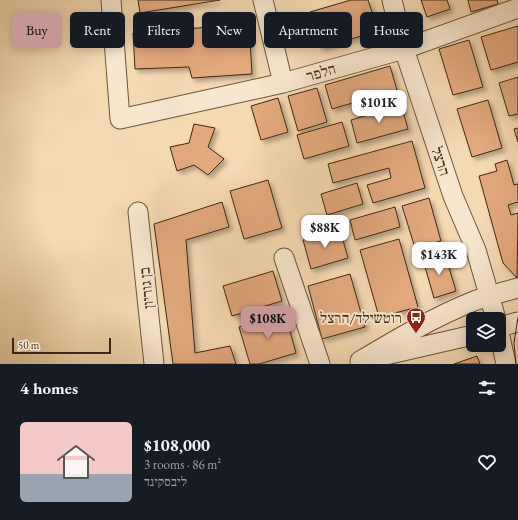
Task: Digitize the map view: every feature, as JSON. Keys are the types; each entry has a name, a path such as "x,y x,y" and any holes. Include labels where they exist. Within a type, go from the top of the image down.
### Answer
{"street":[{"name":"הלפר","path":"111,0 120,119 283,82 404,49 518,8"},
{"path":"263,0 283,82"},
{"name":"הרצל","path":"392,0 404,49 453,196 476,250 494,312"},
{"name":"בן גוריון","path":"138,212 154,364"},
{"path":"284,258 320,364"},
{"path":"354,362 422,324 475,301 518,288"},
{"path":"505,312 509,303 518,293"},
{"path":"506,325 518,322"},
{"path":"354,362 466,337"}],"building":[{"path":"138,0 220,0 146,12 140,12"},
{"path":"351,0 368,0 372,12 360,12 360,36 352,39 352,12 310,12"},
{"path":"421,0 447,0 450,9 427,17"},
{"path":"468,0 497,0 498,4 471,12"},
{"path":"518,26 518,62 491,70 481,37"},
{"path":"194,28 202,28 202,48 250,48 252,74 192,78 189,67 135,69 134,48 194,48"},
{"path":"469,40 483,87 453,95 439,49"},
{"path":"390,66 397,90 332,109 325,85"},
{"path":"518,77 518,114 509,116 499,83"},
{"path":"317,88 327,122 298,131 288,96"},
{"path":"278,98 288,132 261,140 251,106"},
{"path":"488,100 502,148 472,157 457,109"},
{"path":"401,105 408,129 357,143 351,120"},
{"path":"342,122 349,146 304,159 297,135"},
{"path":"194,124 215,128 208,147 224,159 208,175 194,165 177,171 170,147 189,143"},
{"path":"518,128 518,142 514,129"},
{"path":"412,141 425,188 373,203 367,185 391,178 389,168 333,183 328,164"},
{"path":"507,160 514,185 518,184 518,202 508,205 511,215 518,213 517,278 503,263 479,176 497,171 495,164"},
{"path":"268,180 282,228 244,239 230,191"},
{"path":"357,183 363,204 327,215 321,194"},
{"path":"429,198 441,241 415,248 402,206"},
{"path":"222,202 229,227 186,240 195,353 230,346 236,364 173,364 154,224"},
{"path":"395,207 400,227 355,240 350,220"},
{"path":"340,230 348,258 311,269 303,240"},
{"path":"399,239 418,307 379,317 360,250"},
{"path":"445,254 456,291 434,298 423,260"},
{"path":"273,271 282,301 232,316 223,286"},
{"path":"350,274 365,327 322,339 308,286"},
{"path":"285,313 296,353 259,364 250,364 239,327"},
{"path":"477,356 480,364 454,364"}],"tram line":[{"path":"516,364 514,343 518,317"}],"place":[{"name":"רוטשילד/הרצל","path":"416,334"}]}
